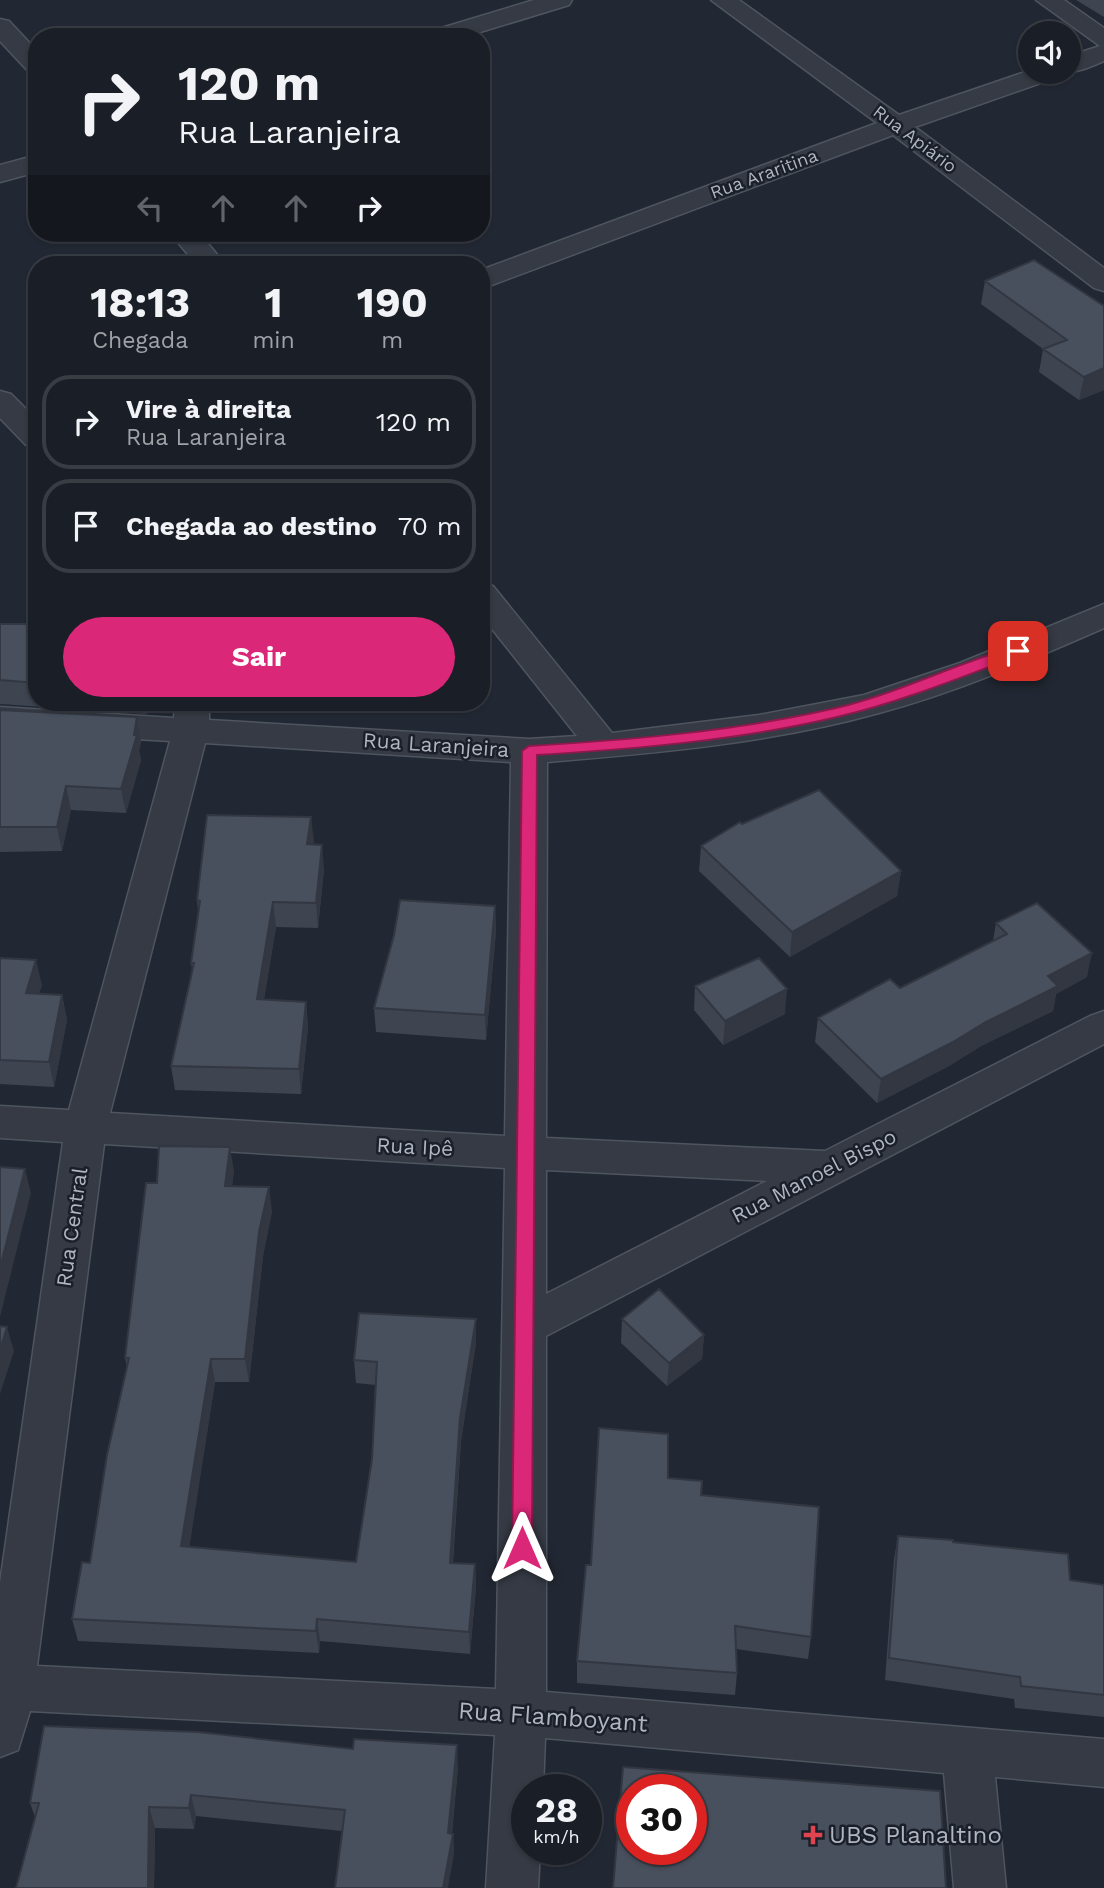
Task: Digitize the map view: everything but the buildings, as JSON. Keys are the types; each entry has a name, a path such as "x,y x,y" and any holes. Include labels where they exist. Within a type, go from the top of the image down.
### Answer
{"street":[{"path":"467,28 560,0"},
{"name":"Rua Apiário","path":"723,0 896,125 1104,282"},
{"path":"1048,0 1104,40"},
{"path":"0,26 28,56"},
{"path":"1081,61 1104,53"},
{"name":"Rua Araritina","path":"490,277 896,125 1018,83"},
{"path":"0,174 28,166"},
{"path":"192,242 204,256"},
{"path":"0,400 25,429"},
{"path":"490,604 604,746"},
{"name":"Rua Laranjeira","path":"0,719 192,716 529,751 604,746 724,732 835,713 901,695 1042,642 1104,615"},
{"name":"Rua Central","path":"3,1702 85,1129 192,716"},
{"path":"512,1888 521,1713 529,751"},
{"name":"Rua Manoel Bispo","path":"523,1327 1104,1026"},
{"name":"Rua Ipê","path":"0,1122 85,1129 831,1168"},
{"name":"Rua Flamboyant","path":"3,1702 521,1713 1104,1763"},
{"path":"967,1752 981,1888"}],"place":[{"name":"UBS Planaltino","path":"813,1835"}],"route":[{"path":"522,1548 529,751 604,746 724,732 835,713 901,695 1018,651"}]}
